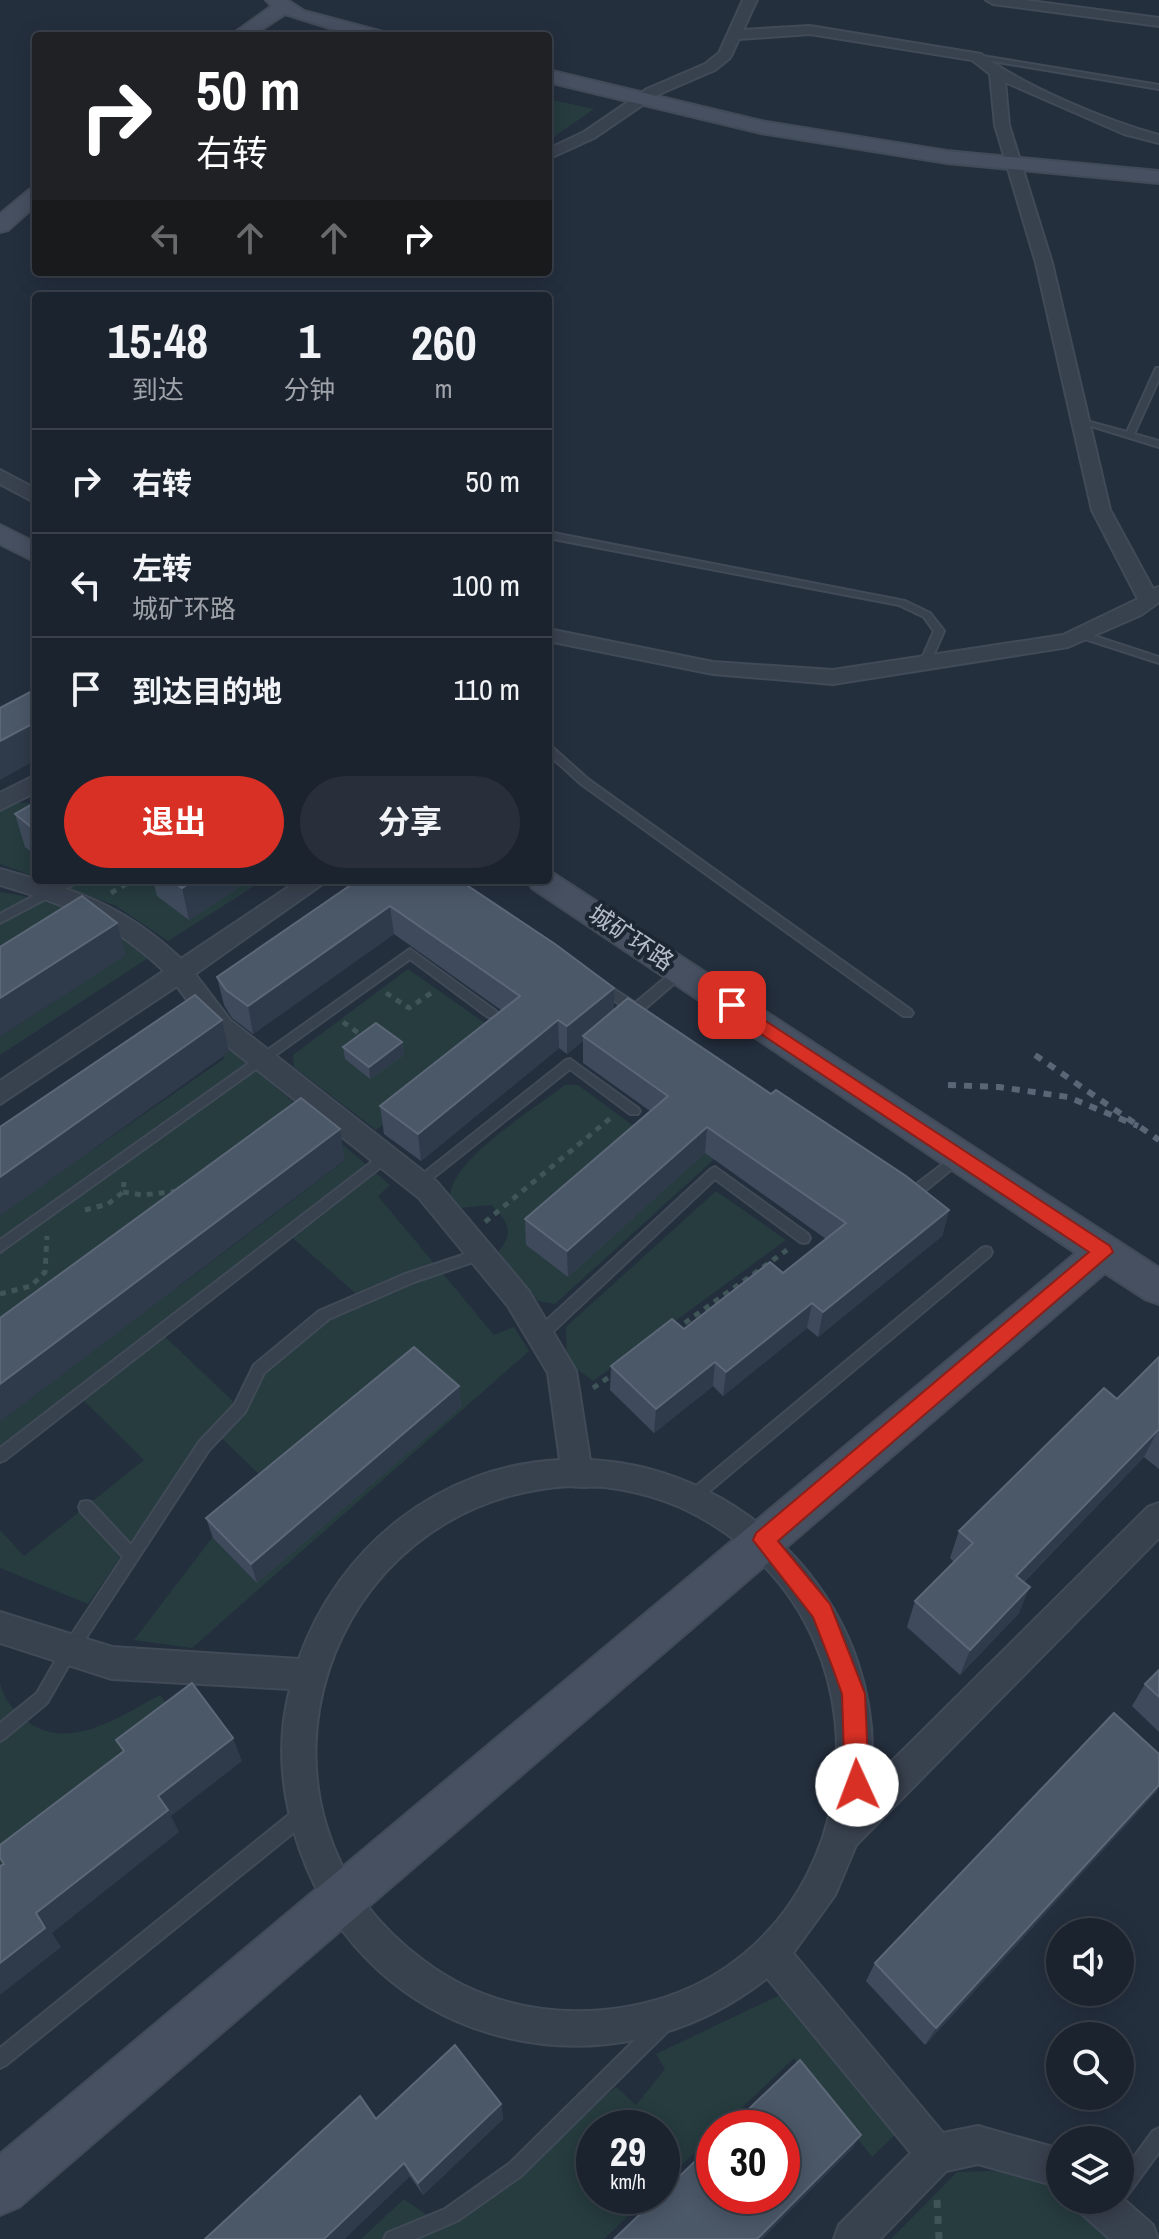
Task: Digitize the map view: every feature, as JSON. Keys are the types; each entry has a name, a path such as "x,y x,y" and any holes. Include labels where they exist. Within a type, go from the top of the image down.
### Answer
{"street":[{"path":"552,153 589,135 642,99 710,67 725,55 750,0"},
{"path":"993,0 1159,22"},
{"path":"266,32 286,7"},
{"path":"245,32 286,7 364,32"},
{"path":"735,35 810,30 976,57 997,73 1129,131 1159,139"},
{"path":"552,636 713,668 833,677 1068,641 1154,596 1101,510 1044,263 1002,125 997,73"},
{"path":"552,77 761,127 947,157 1159,177"},
{"path":"0,214 32,186"},
{"path":"0,225 32,197"},
{"path":"0,476 32,495"},
{"path":"0,533 32,552"},
{"path":"0,803 32,784"},
{"path":"0,877 32,882"},
{"path":"0,1094 310,884"},
{"name":"城矿环路","path":"549,884 1159,1288"},
{"path":"61,886 140,934 180,972 221,1027 419,1183 474,1245 518,1298 562,1371 577,1475"},
{"path":"0,2188 1103,1252"},
{"path":"611,1473 694,1496 763,1540 822,1611 853,1694 857,1785 829,1876 771,1954 689,2007 592,2030 494,2018 406,1975 338,1901 302,1815 297,1720 322,1632 373,1559 444,1505 525,1477 611,1473"},
{"path":"842,1835 1159,1517"},
{"path":"0,1627 112,1663 310,1675"},
{"path":"771,1954 936,2154"},
{"path":"853,2239 936,2154 978,2145 1046,2164"},
{"path":"1120,2214 1139,2239"}],"lane":[{"path":"976,57 1159,87"},
{"path":"1130,435 1159,370"},
{"path":"1079,421 1159,444"},
{"path":"552,536 902,603 927,615 939,631 925,663"},
{"path":"1082,635 1159,660"},
{"path":"552,753 585,782 907,1013"},
{"path":"0,919 61,886"},
{"path":"0,1247 410,953 492,1014"},
{"path":"624,1018 681,971"},
{"path":"597,983 648,1018"},
{"path":"419,1183 581,1054"},
{"path":"570,1063 630,1108"},
{"path":"0,1456 386,1157"},
{"path":"898,1186 911,1195 960,1157"},
{"path":"540,1335 715,1172 804,1238"},
{"path":"0,1733 42,1698 69,1651 204,1446 240,1408 259,1369 324,1315 410,1278 474,1245"},
{"path":"694,1496 986,1252"},
{"path":"86,1507 131,1555"},
{"path":"0,2059 302,1815"},
{"path":"393,2239 451,2215 515,2170 678,2010"},
{"path":"1134,2168 1159,2137"}],"path":[{"path":"370,982 409,1008 447,980"},
{"path":"329,1012 369,1041"},
{"path":"474,1245 630,1108"},
{"path":"121,1161 123,1192"},
{"path":"72,1214 108,1204 123,1192 143,1195 190,1189"},
{"path":"0,1294 31,1286 45,1272 47,1230"},
{"path":"667,1336 804,1238"},
{"path":"567,1407 617,1371"}],"green space":[{"path":"552,100 594,109 552,138"},
{"path":"14,803 32,803 32,876 0,864 0,812"},
{"path":"57,884 258,884 168,941 116,906"},
{"path":"0,892 41,900 79,914 114,933 148,958 0,1055 0,1037 125,955 0,986"},
{"path":"408,969 499,1033 376,1130 294,1067 293,1055"},
{"path":"202,1024 390,1185 378,1196 494,1335 514,1327 529,1351 192,1648 134,1640 260,1475 210,1427 88,1604 0,1568 0,1530 24,1556 144,1460 79,1396 0,1456 0,1214 225,1058 195,1033","holes":["344,1161 177,1288 139,1253","287,1233 361,1298 324,1315 259,1369 240,1408 157,1329","460,1407 257,1582 213,1537"]},
{"path":"707,1073 765,1113 555,1304 538,1301 498,1252 508,1233 497,1211 491,1205 458,1208 450,1195 455,1180 480,1150 565,1085 578,1085 639,1130","holes":["711,1083 752,1111 568,1276 526,1245"]},
{"path":"716,1191 786,1240 593,1381 567,1362 566,1327"},
{"path":"0,1683 8,1702 23,1718 39,1729 56,1733 92,1729 160,1695 175,1715 117,1775 0,1866"},
{"path":"782,1994 901,2129 872,2157 794,2058 740,2110 696,2110 696,2151 680,2167 680,2110 588,2110 616,2087 636,2105 665,2069 656,2054"},
{"path":"576,2120 576,2214 630,2214 604,2239 361,2239 404,2199 445,2228"},
{"path":"998,2171 1046,2183 1046,2214 1088,2214 1114,2239 891,2239 957,2172"}],"building":[{"path":"32,691 32,724 0,741 0,708"},
{"path":"32,804 32,828 15,814"},
{"path":"352,884 465,884 614,988 567,1026 558,1020 418,1134 380,1106 520,996 390,906 248,1006 226,990 217,977"},
{"path":"82,896 117,923 0,998 0,947"},
{"path":"195,995 222,1020 0,1177 0,1127"},
{"path":"628,998 771,1094 776,1090 906,1176 949,1210 823,1312 812,1303 726,1372 715,1362 656,1409 611,1366 672,1319 684,1329 770,1262 783,1273 846,1223 707,1127 567,1251 525,1219 668,1096 583,1036"},
{"path":"376,1023 402,1042 369,1067 343,1047"},
{"path":"301,1098 340,1129 0,1384 0,1318"},
{"path":"414,1347 459,1386 251,1564 206,1518"},
{"path":"1159,1357 1159,1430 1016,1576 1030,1587 970,1650 915,1601 973,1543 959,1531 1104,1388 1117,1399"},
{"path":"1159,1670 1159,1697 1145,1684"},
{"path":"192,1683 233,1738 158,1796 168,1810 36,1913 45,1928 0,1963 0,1866 4,1864 0,1858 0,1845 124,1751 116,1740"},
{"path":"1114,1713 1159,1754 1159,1785 936,2028 875,1963"},
{"path":"455,2045 501,2104 418,2183 404,2163 324,2239 205,2239 360,2096 376,2119"},
{"path":"800,2060 861,2135 800,2196 800,2110 748,2110"},
{"path":"696,2160 696,2214 782,2214 757,2239 614,2239 640,2214 680,2214 680,2176"}],"railway":[{"path":"1035,1055 1159,1140"},
{"path":"948,1085 999,1087 1068,1097 1138,1126"}],"route":[{"path":"732,1005 1103,1252 763,1540 822,1611 853,1694 857,1785"}]}
